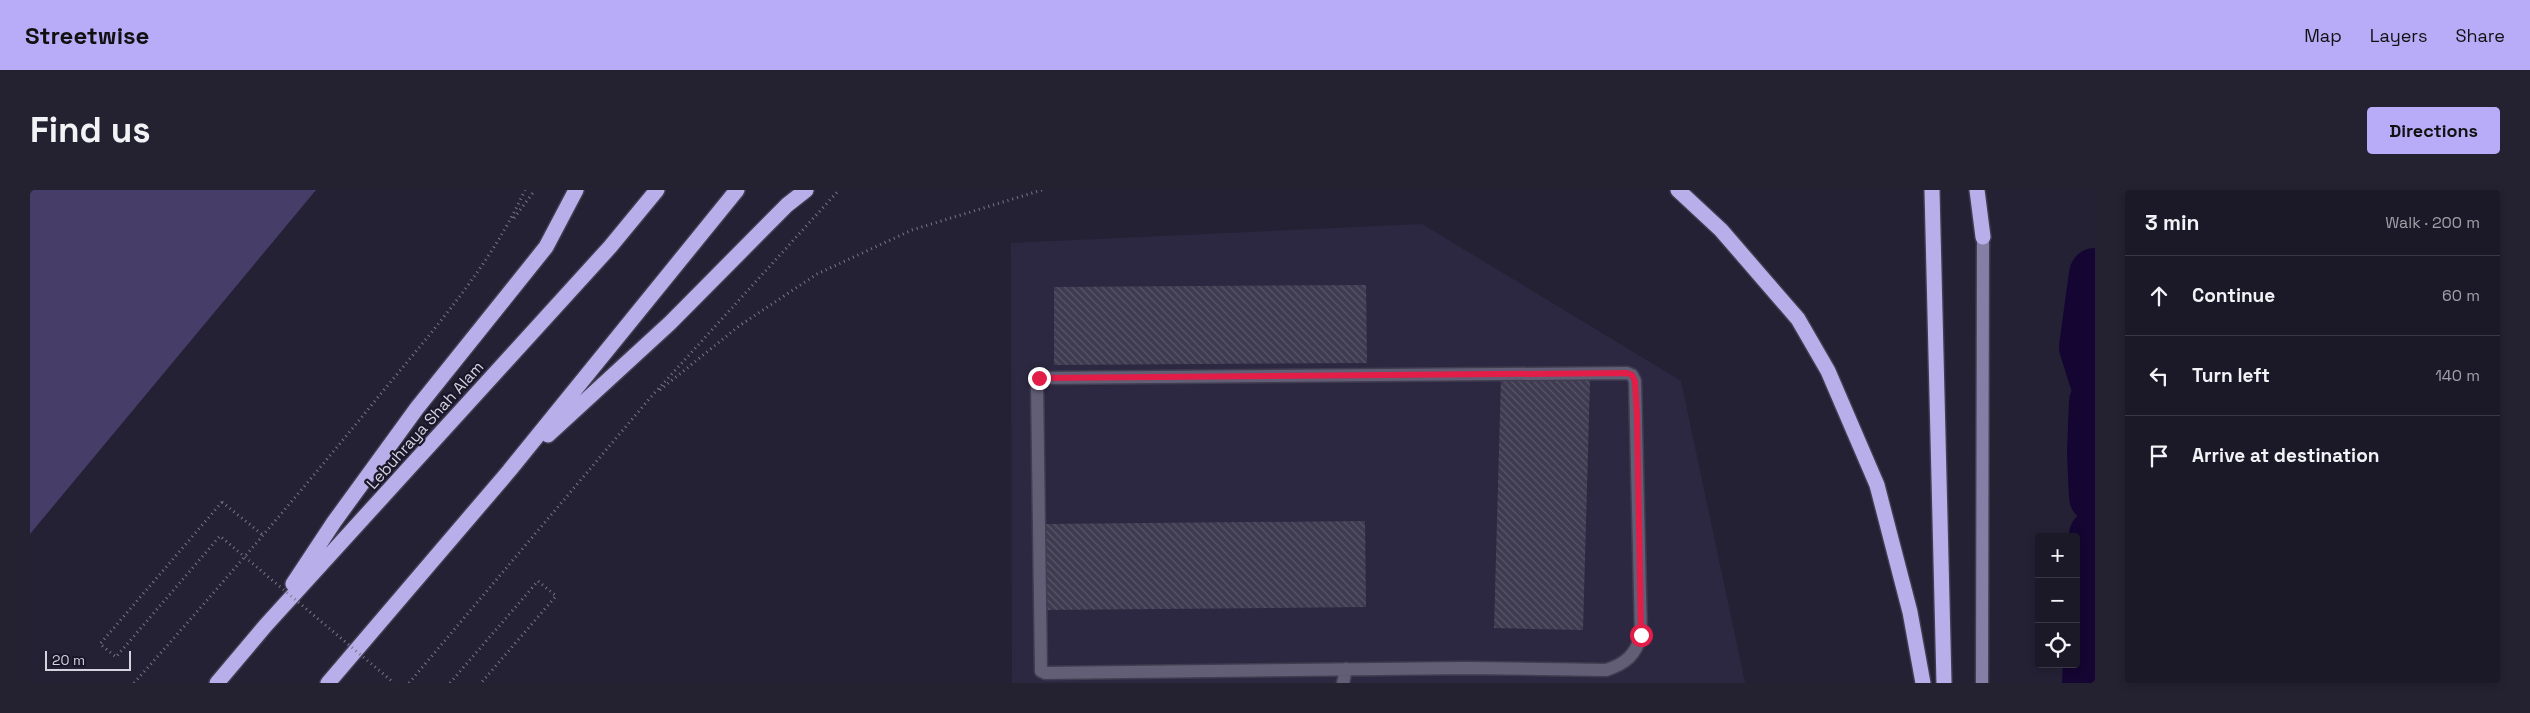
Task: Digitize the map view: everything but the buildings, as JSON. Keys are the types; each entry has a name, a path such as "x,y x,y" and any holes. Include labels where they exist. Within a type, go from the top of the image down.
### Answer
{"highway":[{"path":"266,625 334,522 417,408 546,247 576,190"},
{"name":"Lebuhraya Shah Alam","path":"217,683 266,625 604,255 657,190"},
{"path":"328,683 509,471 737,190"},
{"path":"509,471 670,322 787,205 806,190"},
{"path":"1678,190 1721,230 1798,319 1828,371 1877,485 1910,612 1923,683"},
{"path":"1932,190 1944,683"},
{"path":"1977,190 1983,237"},
{"path":"1983,237 1986,190"}],"main road":[{"path":"1982,683 1983,237"}],"lane":[{"path":"1617,373 1632,375 1635,381 1637,415 1641,635 1638,647 1631,657 1620,666 1606,670 1346,669 1045,673 1042,671 1037,383 1039,378 1617,373"},
{"path":"1343,683 1346,669"}],"path":[{"path":"509,225 525,190"},
{"path":"134,683 264,536 465,290 535,190"},
{"path":"409,683 650,398 839,190"},
{"path":"650,398 740,326 817,274 912,230 1042,190"},
{"path":"264,536 222,502 100,644 116,657 220,536 394,683"},
{"path":"450,683 538,581 556,596 481,683"}],"shaded area":[{"path":"30,190 316,190 30,534"},
{"path":"1422,224 1681,381 1745,683 1012,683 1011,243"}],"waterway":[{"path":"2095,274 2085,347 2095,379"},
{"path":"2095,402 2093,452 2095,497"},
{"path":"2088,683 2095,535"}],"route":[{"path":"1039,378 1627,373 1632,375 1635,381 1637,415 1641,635"}]}
